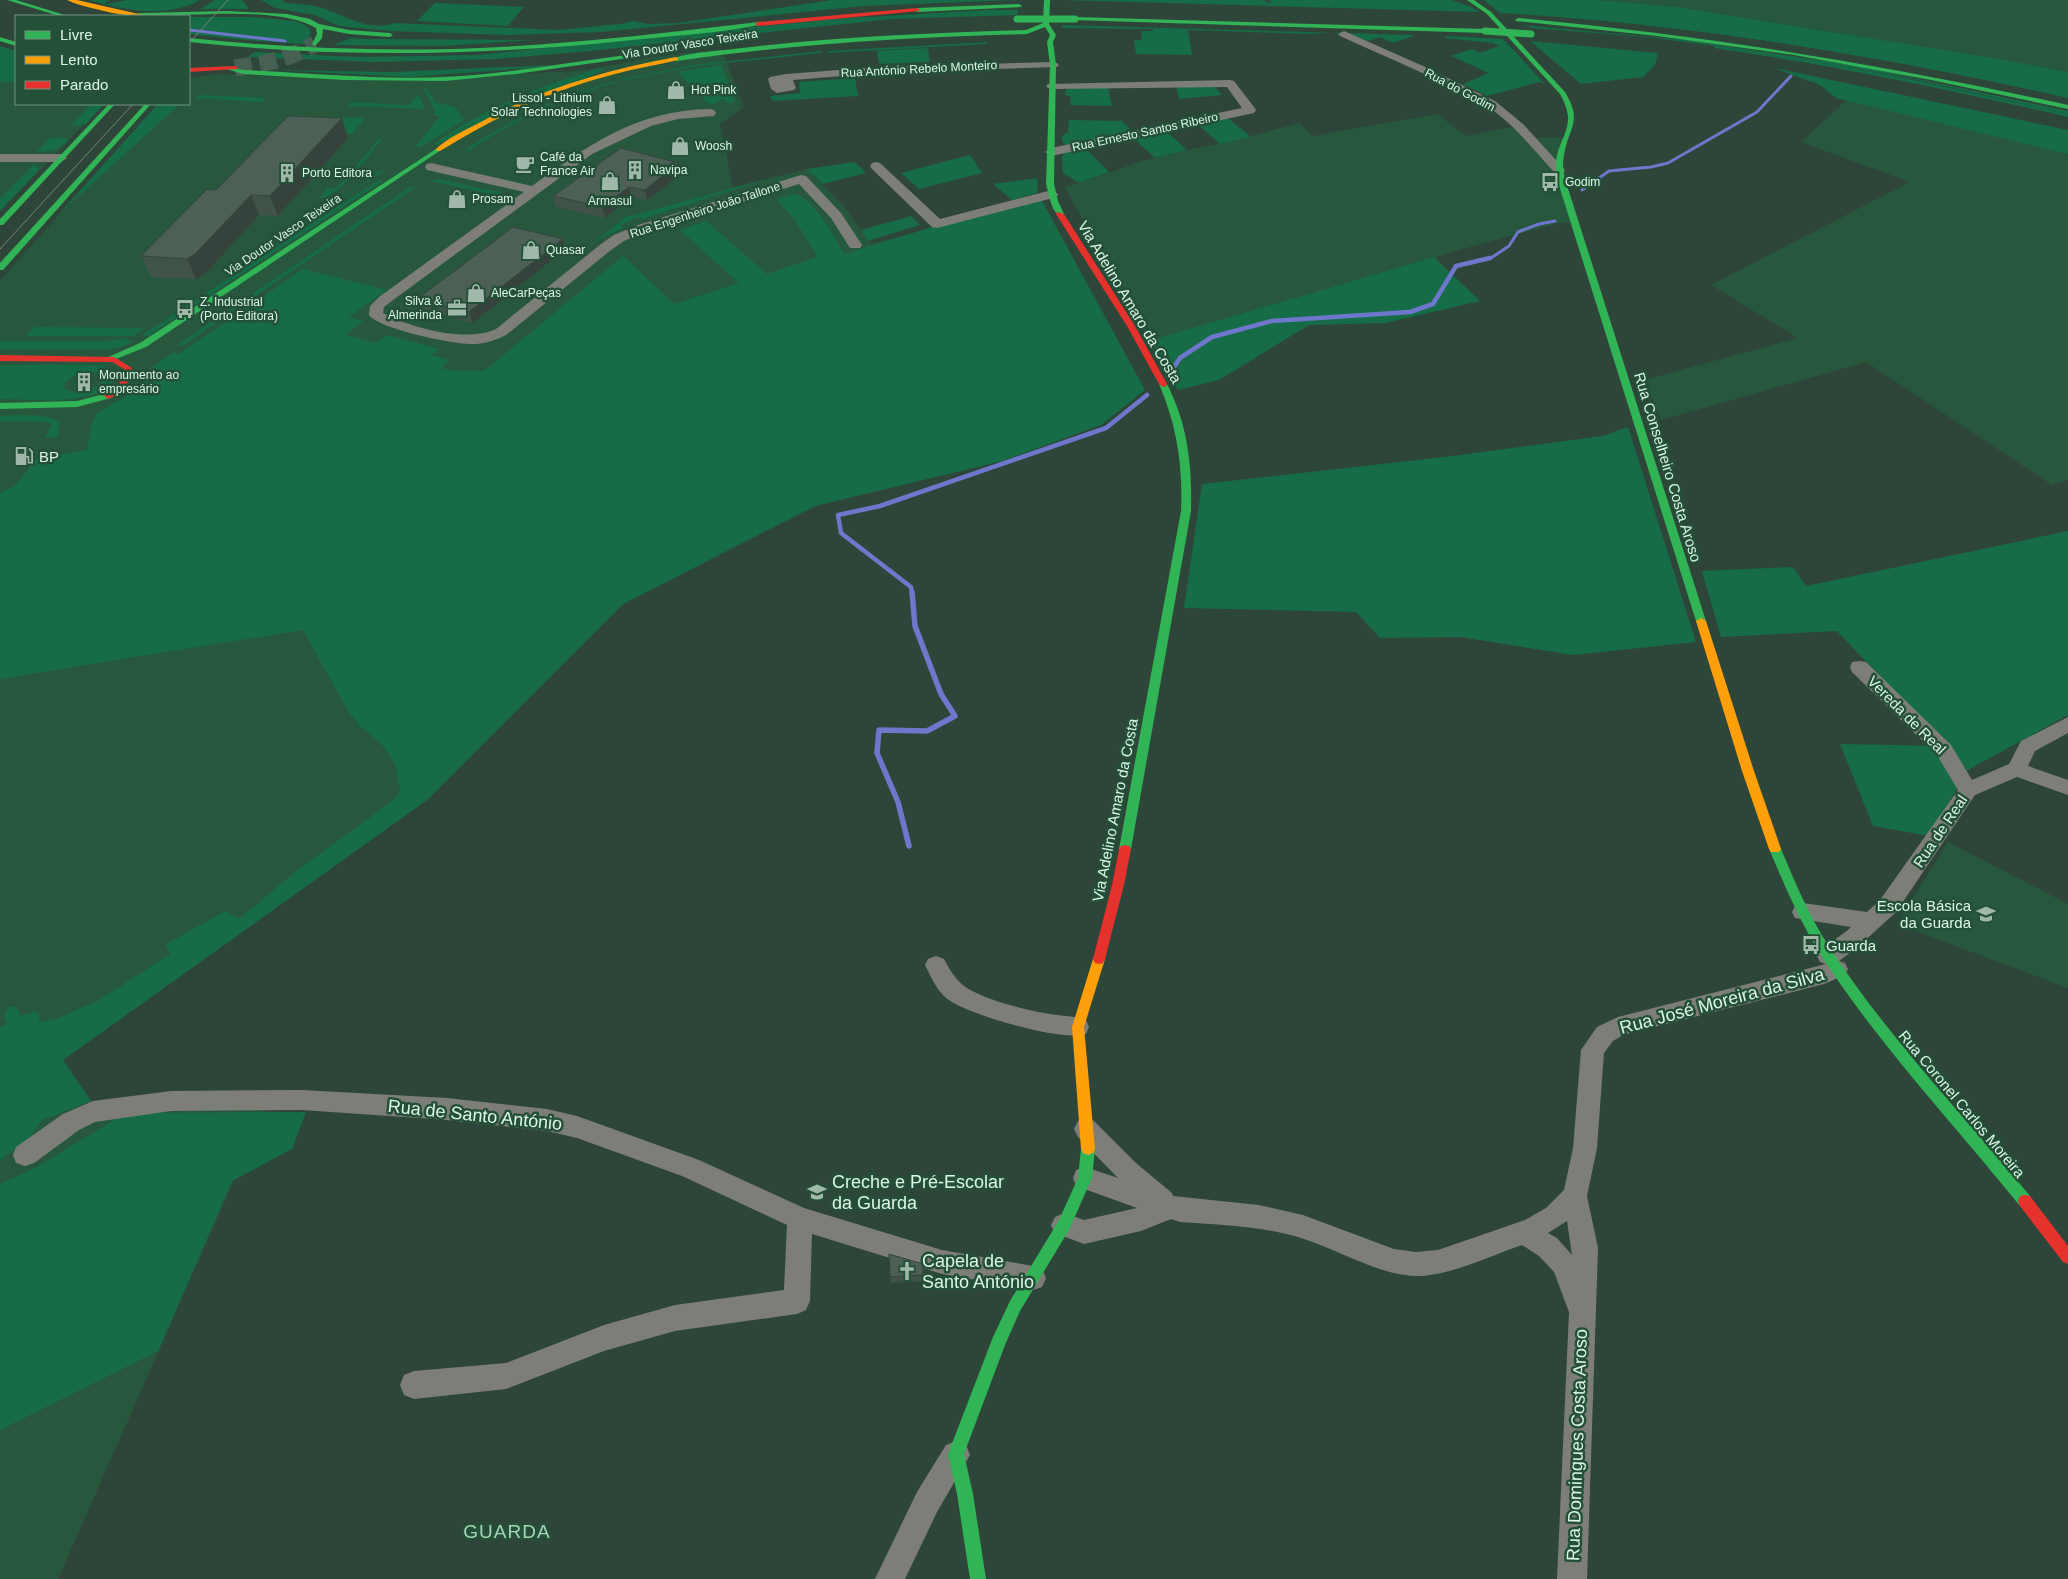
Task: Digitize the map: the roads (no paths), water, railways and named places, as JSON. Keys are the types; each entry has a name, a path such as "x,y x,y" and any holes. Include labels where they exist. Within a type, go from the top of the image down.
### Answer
{"main road":[{"path":"10,0 61,15"},
{"path":"70,0 102,9 140,15 271,14 306,19 318,26 349,32 404,35"},
{"path":"1470,0 1490,13 1563,93 1570,104 1574,123 1561,154 1559,170"},
{"path":"172,14 197,7 208,1"},
{"path":"249,2 271,14"},
{"path":"190,40 282,49 408,52 525,47 870,12 1037,5"},
{"name":"Via Adelino Amaro da Costa","path":"956,1454 998,1342 1015,1306 1064,1225 1085,1178 1088,1153 1078,1027 1106,936 1118,885 1186,511 1186,453 1180,428 1157,372 1061,214 1052,194 1050,184 1053,65 1040,37 1037,5"},
{"path":"1473,18 1632,30 1782,49 1917,73 2068,107"},
{"path":"717,41 864,26 989,19"},
{"path":"1004,19 1075,19 1536,34"},
{"path":"315,44 320,36 318,26"},
{"path":"498,38 607,35 646,36"},
{"name":"Via Doutor Vasco Teixeira","path":"108,359 143,346 477,124 524,100 568,83 636,65 703,54 822,41 919,35 1040,37"},
{"name":"Via Doutor Vasco Teixeira","path":"327,237 490,128 532,107 576,89 637,72 694,62 818,49 911,42 1040,37"},
{"path":"0,39 15,44"},
{"path":"1592,39 1762,59 1919,87"},
{"path":"190,73 203,64 243,72 392,79 445,79 515,72 638,55 699,44"},
{"path":"497,63 641,50"},
{"path":"190,70 203,64 350,66"},
{"path":"0,223 111,105"},
{"path":"0,268 147,105"},
{"path":"416,164 431,167"},
{"name":"Rua Conselheiro Costa Aroso","path":"1559,170 1748,771 1778,856 1803,912 1832,962"},
{"path":"0,358 108,359 121,362 128,368 130,374"},
{"path":"0,406 69,406 95,402 116,392 139,365"},
{"name":"Rua Coronel Carlos Moreira","path":"1832,962 1884,1036 2006,1177 2068,1257"},
{"path":"956,1454 965,1494 978,1579"}],"street":[{"name":"Rua do Godim","path":"1344,34 1419,68 1491,104 1519,127 1559,170"},
{"name":"Rua António Rebelo Monteiro","path":"786,78 888,70 1053,65"},
{"name":"Rua Ernesto Santos Ribeiro","path":"1051,152 1239,112 1218,83 1052,86"},
{"name":"Rua Engenheiro João Tallone","path":"710,113 683,113 636,127 588,151 379,304 375,311 378,317 461,340 478,341 491,338 619,238 643,228 801,179 836,216 855,245"},
{"path":"0,158 61,158"},
{"path":"876,166 937,224 1052,194"},
{"path":"431,167 533,190"},
{"name":"Vereda de Real","path":"1859,667 1944,750 1968,790"},
{"path":"2068,724 2028,746 2016,769 2068,788"},
{"name":"Rua de Real","path":"1832,962 1839,951 1870,920 1888,906 1968,790 2016,769"},
{"path":"1803,912 1870,920"},
{"name":"Rua José Moreira da Silva","path":"1576,1196 1585,1148 1593,1050 1605,1034 1618,1026 1824,975 1832,962"},
{"path":"936,964 944,982 959,995 983,1005 1044,1022 1078,1027"},
{"name":"Rua de Santo António","path":"25,1155 71,1122 93,1112 171,1101 302,1100 447,1109 547,1120 577,1127 690,1168 800,1220 942,1262 1033,1278"},
{"path":"1085,1128 1127,1171 1171,1207"},
{"path":"1085,1178 1180,1210 1259,1217 1303,1227 1394,1261 1416,1264 1438,1262 1524,1232 1555,1216 1576,1196"},
{"name":"Rua Domingues Costa Aroso","path":"1572,1579 1585,1248 1576,1196"},
{"path":"1064,1225 1084,1232 1141,1219 1171,1207"},
{"path":"414,1385 506,1376 604,1338 675,1318 797,1301 800,1220"},
{"name":"Rua Domingues Costa Aroso","path":"1524,1232 1548,1247 1564,1265 1582,1312"},
{"path":"890,1579 928,1502 956,1454"}],"waterway":[{"path":"190,30 285,41"},
{"path":"1582,190 1609,171 1651,167 1668,163 1757,112 1791,76"},
{"path":"1488,259 1509,246 1518,232 1539,224 1555,221"},
{"path":"1168,376 1180,358 1212,337 1272,321 1410,312 1433,304 1456,266 1488,259"},
{"path":"912,593 911,587 841,533 838,515 880,506 1106,428 1147,395"},
{"path":"909,846 898,802 877,753 879,730 927,731 955,716 941,694 915,626 912,592"}],"tunnel":[{"path":"235,68 276,60 296,54 315,44"}],"tram line":[{"path":"190,42 228,0"},
{"path":"0,249 132,105"}],"place":[{"name":"Hot Pink","path":"676,90"},
{"name":"Lissol - Lithium Solar Technologies","path":"607,105"},
{"name":"Woosh","path":"680,146"},
{"name":"Café da France Air","path":"525,164"},
{"name":"Navipa","path":"635,170"},
{"name":"Porto Editora","path":"287,173"},
{"name":"Armasul","path":"610,181"},
{"name":"Godim","path":"1550,182"},
{"name":"Prosam","path":"457,199"},
{"name":"Quasar","path":"531,250"},
{"name":"AleCarPeças","path":"476,293"},
{"name":"Silva & Almerinda","path":"457,308"},
{"name":"Z. Industrial (Porto Editora)","path":"185,309"},
{"name":"Monumento ao empresário","path":"84,382"},
{"name":"BP","path":"24,456"},
{"name":"Escola Básica da Guarda","path":"1986,914"},
{"name":"Guarda","path":"1811,945"},
{"name":"Creche e Pré-Escolar da Guarda","path":"817,1192"},
{"name":"Capela de Santo António","path":"907,1271"}],"district":[{"name":"GUARDA","path":"507,1531"}]}
